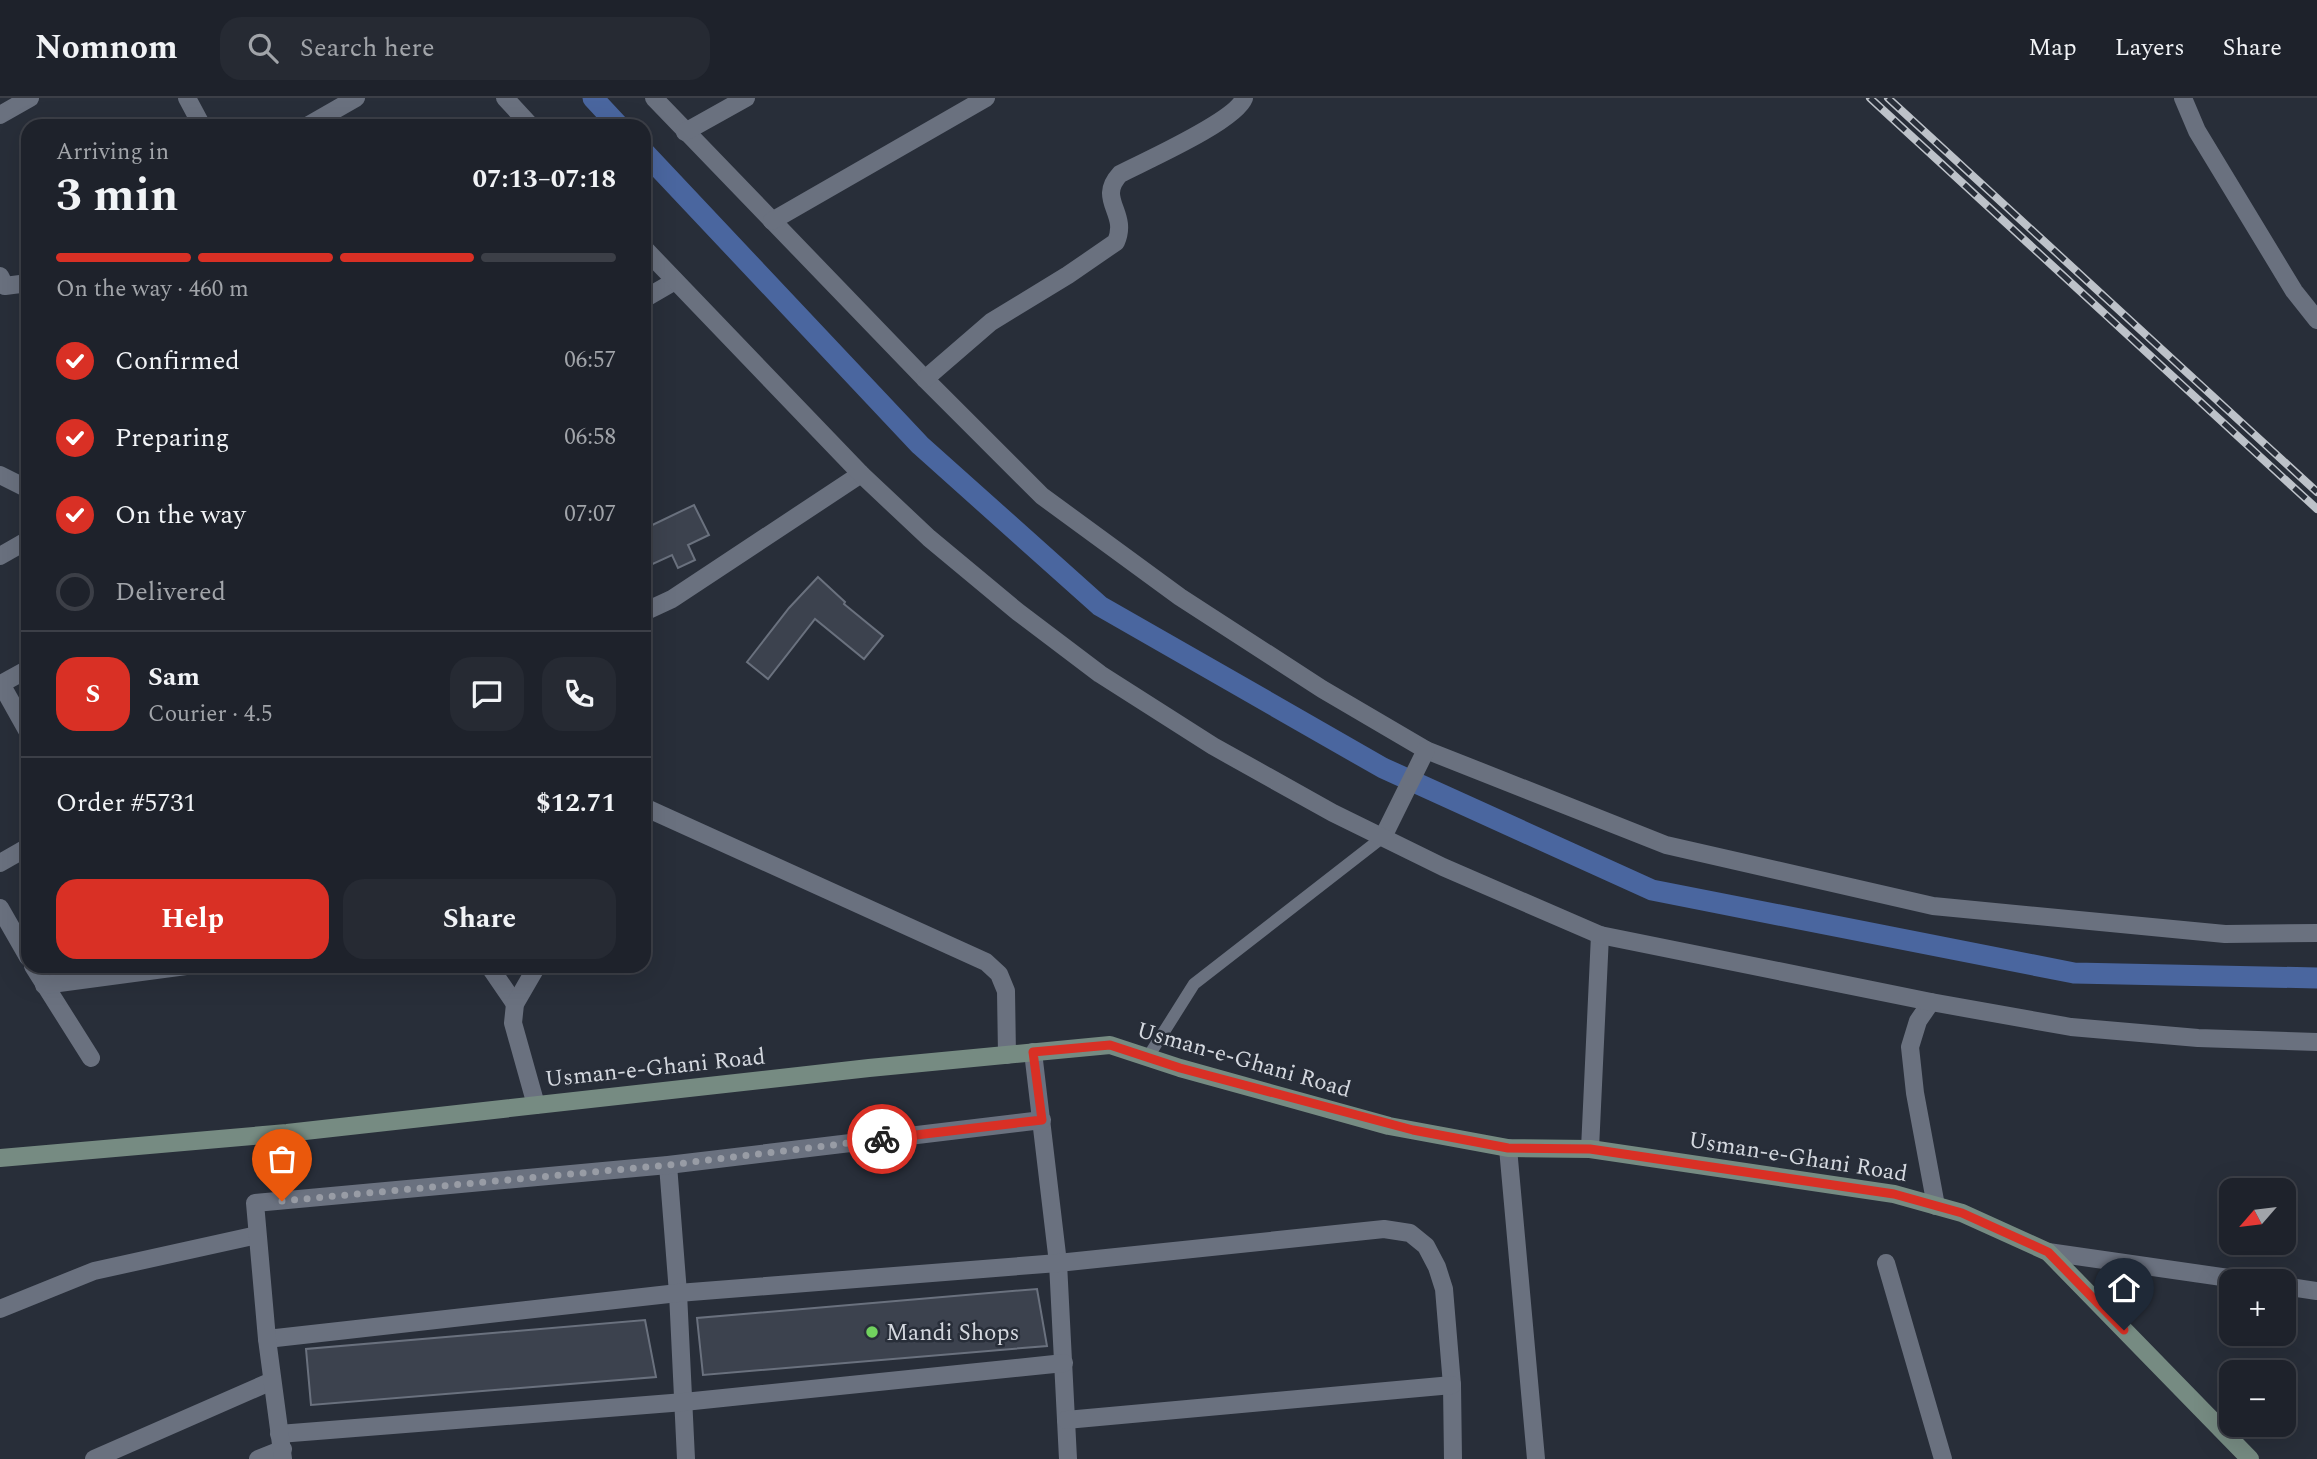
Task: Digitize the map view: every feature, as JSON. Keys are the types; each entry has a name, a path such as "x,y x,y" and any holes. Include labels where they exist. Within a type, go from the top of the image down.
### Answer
{"main road":[{"name":"Usman-e-Ghani Road","path":"0,1158 287,1133 869,1068 1110,1045 1389,1126 1508,1148 1590,1149 1894,1194 1962,1213 2048,1252 2250,1459"}],"street":[{"path":"0,115 30,98"},
{"path":"187,98 198,119"},
{"path":"319,119 356,98"},
{"path":"505,98 524,119"},
{"path":"654,98 925,379 1042,496 1180,597 1423,754 1666,845 1933,906 2225,934 2317,933"},
{"path":"685,132 746,98"},
{"path":"772,221 986,98"},
{"path":"925,379 991,322 1116,242 1120,233 1110,194 1111,185 1120,174 1220,121 1238,108 1244,98"},
{"path":"2183,98 2197,131 2294,291 2317,320"},
{"path":"651,255 861,474 939,546 1018,612 1100,674 1213,746 1333,813 1443,867 1600,935 1931,1002 2071,1027 2198,1038 2317,1042"},
{"path":"0,276 5,286 21,284"},
{"path":"651,295 676,281"},
{"path":"651,609 672,599 861,474"},
{"path":"0,475 21,486"},
{"path":"0,556 21,544"},
{"path":"21,672 1,684 21,720"},
{"path":"1383,837 1423,754"},
{"path":"651,810 986,962 999,974 1006,990 1007,1055"},
{"path":"0,863 21,851"},
{"path":"0,908 21,945"},
{"path":"1590,1149 1600,935"},
{"path":"37,973 91,1058"},
{"path":"44,985 134,973"},
{"path":"494,973 515,1004"},
{"path":"533,973 515,1004 513,1023 536,1105"},
{"path":"1931,1002 1918,1021 1910,1047 1915,1093 1936,1206"},
{"path":"1033,1052 1058,1263 1068,1459"},
{"path":"282,1447 267,1339 255,1203 668,1165 1042,1120"},
{"path":"1508,1148 1536,1459"},
{"path":"668,1165 678,1293 686,1459"},
{"path":"267,1339 678,1293 1058,1263 1384,1229 1410,1233 1426,1246 1444,1289 1452,1385 1453,1459"},
{"path":"0,1308 94,1271 257,1235"},
{"path":"2048,1252 2219,1277"},
{"path":"1886,1263 1943,1459"},
{"path":"2296,1288 2317,1291"},
{"path":"258,1459 282,1447 1064,1363"},
{"path":"94,1459 272,1381"},
{"path":"1066,1420 1452,1385"}],"lane":[{"path":"1148,1058 1194,984 1383,837"}],"building":[{"path":"694,505 709,535 688,545 695,560 678,568 672,555 651,565 651,526"},
{"path":"818,577 845,602 844,604 883,636 864,659 815,619 768,679 747,662 789,608"},
{"name":"Mandi Shops","path":"1037,1289 1047,1346 703,1375 697,1318"},
{"path":"645,1320 656,1377 311,1405 306,1349"}],"waterway":[{"path":"593,98 612,119"},
{"path":"651,159 920,445 1100,606 1383,768 1652,890 2074,973 2317,978"}],"railway":[{"path":"1870,98 2317,509"},
{"path":"1888,98 2317,492"}],"way so far":[{"path":"282,1201 668,1165 882,1139"}],"place":[{"name":"Mandi Shops","path":"872,1332"}],"route":[{"path":"882,1139 1042,1120 1033,1052 1110,1045 1180,1068 1389,1126 1508,1148 1590,1149 1894,1194 1962,1213 2048,1252 2124,1330"}]}
